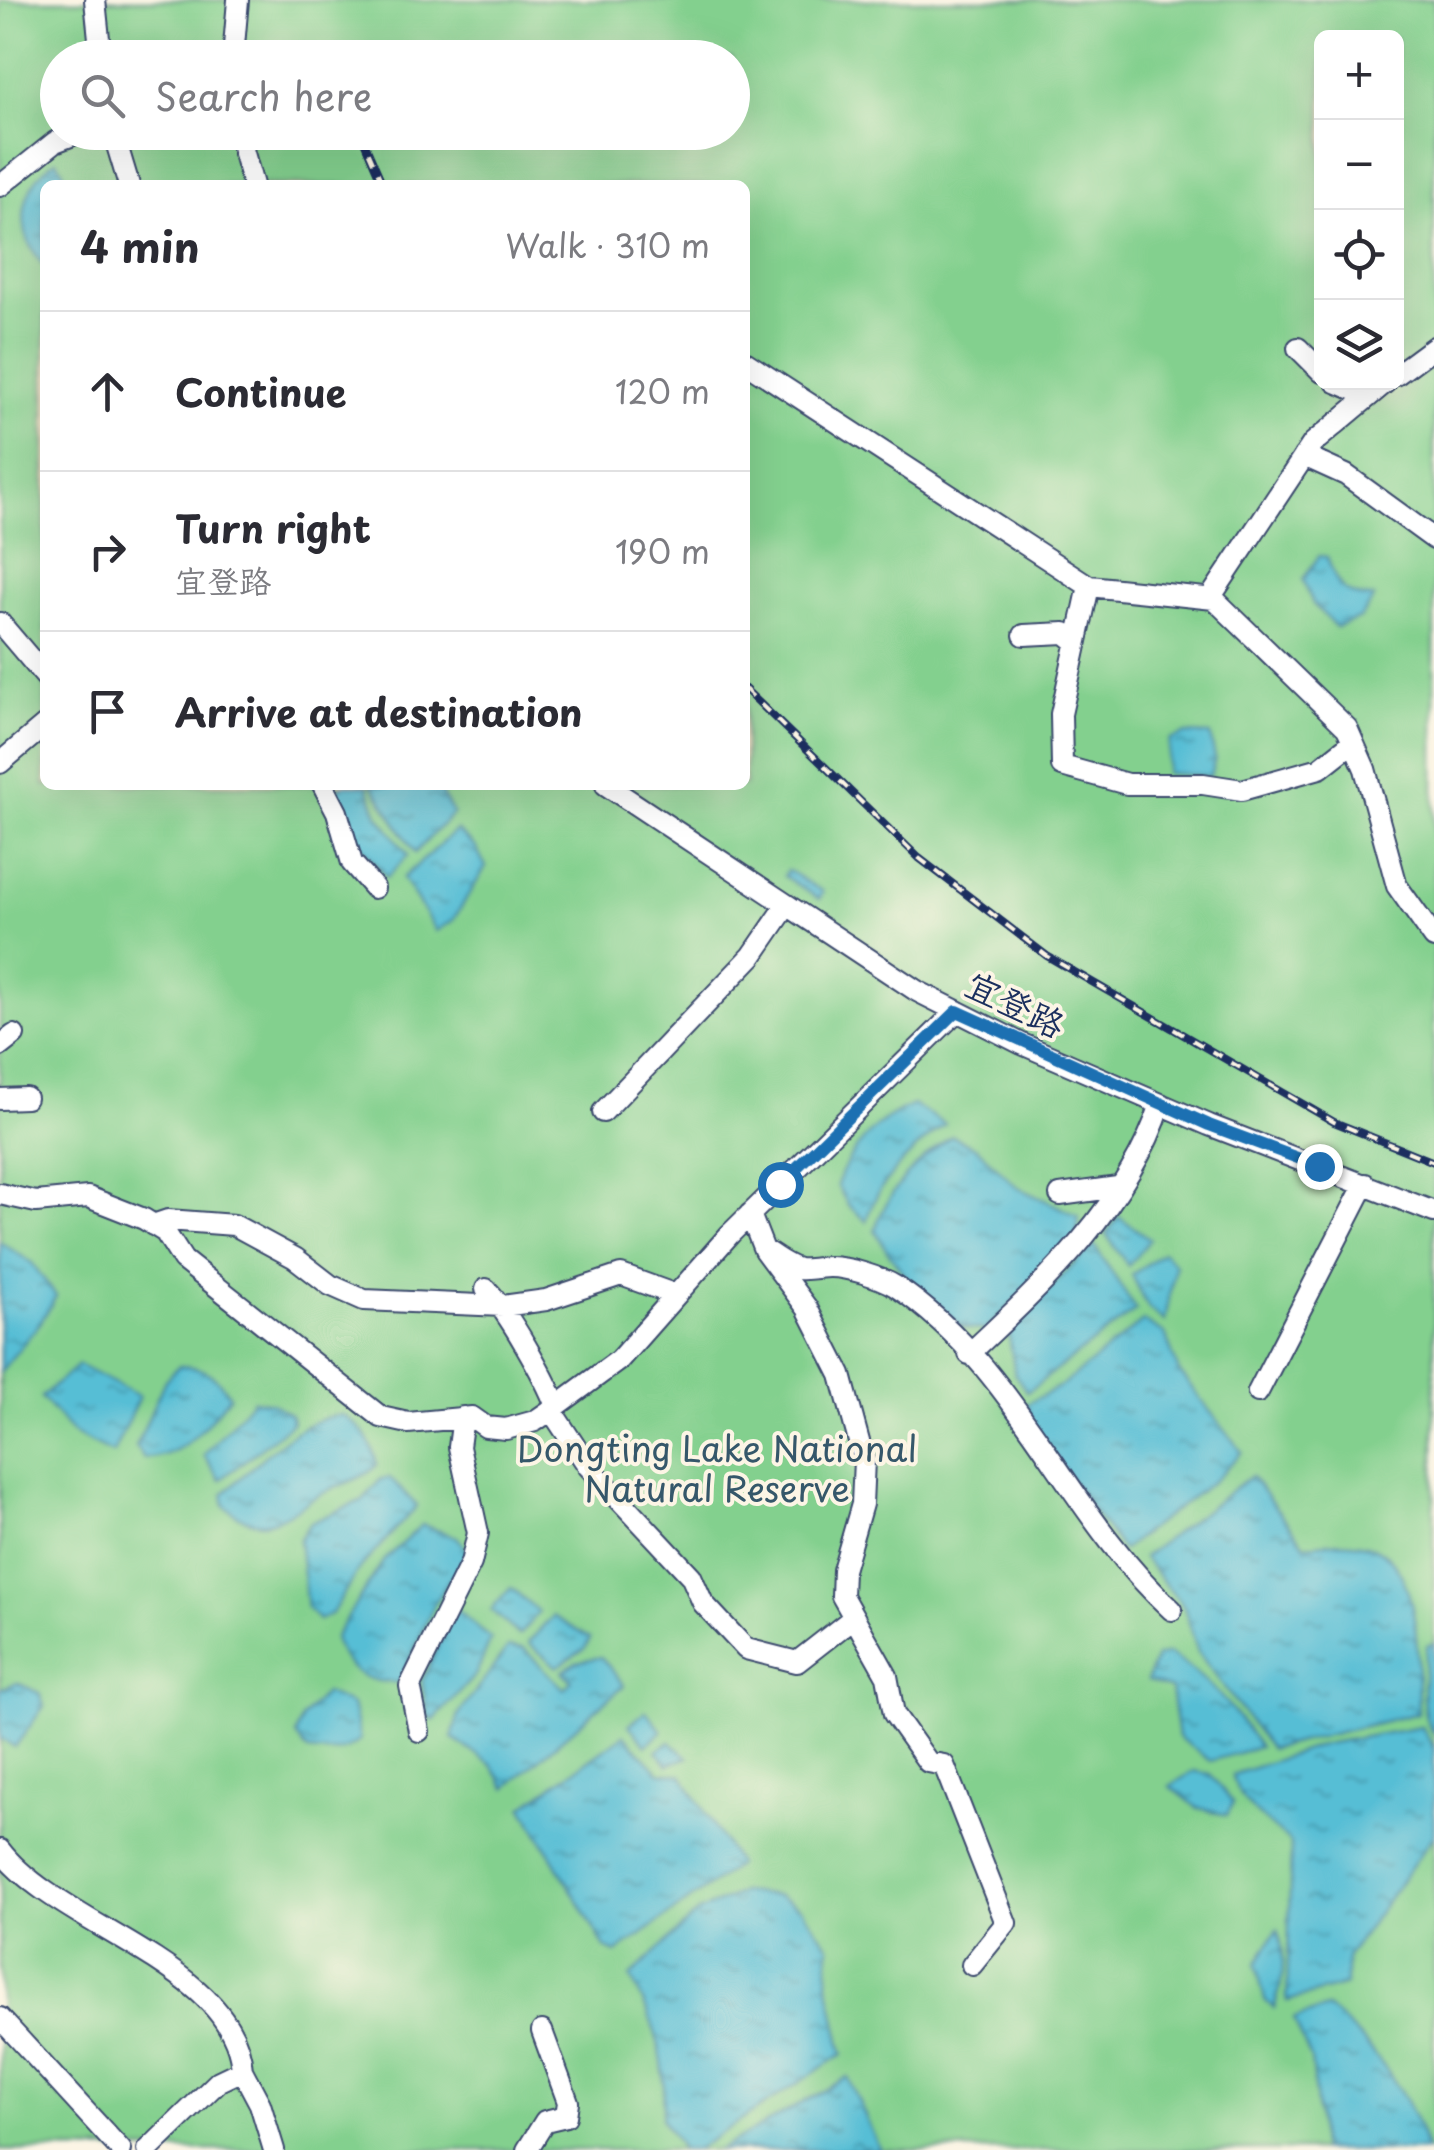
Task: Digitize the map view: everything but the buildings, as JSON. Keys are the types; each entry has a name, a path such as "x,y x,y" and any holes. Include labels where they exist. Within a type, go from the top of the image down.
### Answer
{"street":[{"path":"95,0 99,40"},
{"path":"235,40 238,0"},
{"path":"0,186 45,150"},
{"path":"118,150 127,180"},
{"path":"243,150 252,180"},
{"path":"1298,348 1314,364"},
{"path":"1404,369 1434,348"},
{"path":"750,365 1089,586 1210,598 1347,728 1365,769 1397,886 1434,938"},
{"path":"1354,390 1368,396"},
{"path":"1210,598 1313,442 1376,390"},
{"path":"1304,456 1346,475 1434,539"},
{"path":"1089,586 1061,714 1062,766 1127,784 1203,784 1242,790 1320,768 1353,742"},
{"path":"0,623 40,670"},
{"path":"1024,635 1065,633 1076,642"},
{"path":"0,763 40,729"},
{"path":"326,790 337,812 352,864 374,888"},
{"name":"宜登路","path":"613,790 785,908 918,992 1161,1104 1434,1212"},
{"path":"603,1112 752,956 785,908"},
{"path":"0,1194 36,1202 88,1197 165,1232 183,1260 381,1417 408,1423 464,1417 486,1427 506,1429 535,1421 618,1360 750,1214 957,1011"},
{"path":"0,1100 26,1098"},
{"path":"969,1354 1044,1284 1148,1144 1161,1104"},
{"path":"1258,1392 1365,1184"},
{"path":"1060,1195 1118,1187"},
{"path":"750,1214 764,1250 807,1308 841,1375 864,1460 862,1504 842,1570 842,1596 887,1676 894,1714 928,1762 944,1764 1006,1923 972,1966"},
{"path":"153,1225 196,1220 234,1225 295,1258 330,1285 364,1300 503,1306 546,1300 620,1275 676,1294"},
{"path":"764,1250 797,1269 834,1267 892,1284 933,1316 1020,1408 1090,1518 1142,1584 1172,1610"},
{"path":"486,1290 503,1306 528,1358 547,1381 554,1408 588,1466 691,1576 702,1603 746,1649 797,1662 852,1619"},
{"path":"419,1731 410,1686 471,1563 478,1532 459,1447 464,1417"},
{"path":"0,1850 35,1884 200,1991 241,2053 242,2070 274,2150"},
{"path":"0,2018 121,2150"},
{"path":"528,2150 546,2120 566,2116 568,2102 542,2031"},
{"path":"148,2150 219,2081 242,2070"}],"green space":[{"name":"Dongting Lake National Natural Reserve","path":"0,0 1434,0 1434,2150 0,2150"}],"water":[{"path":"57,160 67,180 40,180 40,260 28,239 25,210 28,196 44,170"},
{"path":"1319,556 1327,557 1342,588 1355,596 1374,598 1360,618 1336,627 1313,604 1303,580"},
{"path":"1186,734 1210,735 1215,758 1210,776 1166,773 1170,740"},
{"path":"369,790 378,815 408,855 387,877 357,841 336,791"},
{"path":"375,790 439,790 453,813 415,853"},
{"path":"456,830 476,848 486,867 453,920 436,931 403,878"},
{"path":"787,870 823,892 819,899 784,876"},
{"path":"913,1105 945,1124 888,1179 866,1221 848,1205 837,1185 842,1172 866,1137 888,1118"},
{"path":"952,1136 977,1148 1018,1188 1079,1216 1077,1237 986,1330 962,1327 938,1311 890,1255 875,1230 887,1202 906,1177"},
{"path":"1119,1217 1150,1239 1128,1266 1106,1234"},
{"path":"0,1242 32,1263 56,1296 40,1323 0,1372"},
{"path":"1094,1245 1136,1310 1027,1392 1015,1374 1008,1329"},
{"path":"1163,1252 1175,1265 1165,1321 1149,1309 1132,1275"},
{"path":"1143,1321 1165,1334 1179,1372 1242,1452 1216,1479 1122,1550 1035,1431 1027,1404 1064,1384"},
{"path":"78,1365 139,1396 113,1453 74,1434 41,1397"},
{"path":"179,1366 209,1373 230,1396 182,1446 158,1457 143,1458 136,1447 165,1380"},
{"path":"253,1400 271,1403 291,1415 292,1423 220,1480 204,1455"},
{"path":"343,1415 369,1442 377,1465 371,1470 264,1523 252,1522 225,1506 223,1494 278,1445 310,1424"},
{"path":"1251,1476 1305,1545 1358,1543 1375,1548 1391,1560 1410,1598 1417,1647 1418,1713 1270,1749 1198,1652 1184,1607 1143,1557"},
{"path":"390,1478 417,1506 358,1570 332,1613 319,1620 307,1608 299,1540 310,1523 363,1500 381,1479"},
{"path":"422,1525 457,1537 468,1551 436,1600 400,1682 367,1678 344,1659 334,1638 384,1560"},
{"path":"511,1588 539,1612 519,1635 491,1610"},
{"path":"455,1609 491,1639 476,1674 434,1720 428,1716 422,1681"},
{"path":"553,1616 590,1639 585,1648 557,1667 528,1643"},
{"path":"1434,1643 1433,1733 1425,1714 1423,1691 1427,1646"},
{"path":"508,1647 524,1649 564,1689 572,1680 562,1672 576,1662 601,1657 624,1685 506,1788 492,1765 452,1738 459,1714"},
{"path":"1168,1654 1219,1695 1259,1747 1210,1761 1178,1737 1171,1689 1147,1681 1156,1657"},
{"path":"17,1683 39,1693 44,1706 15,1747 0,1738 0,1689"},
{"path":"325,1693 352,1705 360,1740 336,1752 308,1751 296,1735 302,1718"},
{"path":"646,1711 662,1731 646,1745 629,1725"},
{"path":"1422,1727 1434,1749 1434,1835 1346,1958 1346,1985 1287,2001 1291,1843 1248,1805 1232,1775 1324,1744"},
{"path":"624,1735 659,1772 682,1775 738,1865 616,1953 605,1947 523,1807"},
{"path":"670,1742 688,1757 668,1765 657,1751"},
{"path":"1194,1771 1210,1774 1233,1803 1227,1815 1198,1808 1170,1786"},
{"path":"743,1892 778,1896 802,1909 829,1946 828,1984 843,2054 695,2150 682,2150 662,2119 664,2080 659,2045 630,1977 698,1912"},
{"path":"1277,1930 1283,1969 1274,2008 1265,2000 1256,1964"},
{"path":"1327,2008 1359,2037 1400,2090 1426,2150 1321,2150 1311,2059 1294,2019"},
{"path":"848,2077 880,2150 719,2150"}],"railway":[{"path":"368,150 381,180"},
{"path":"750,694 919,858 1047,956 1334,1122 1434,1162"}],"route":[{"path":"780,1184 957,1011 1022,1044 1209,1125 1319,1166"}]}
